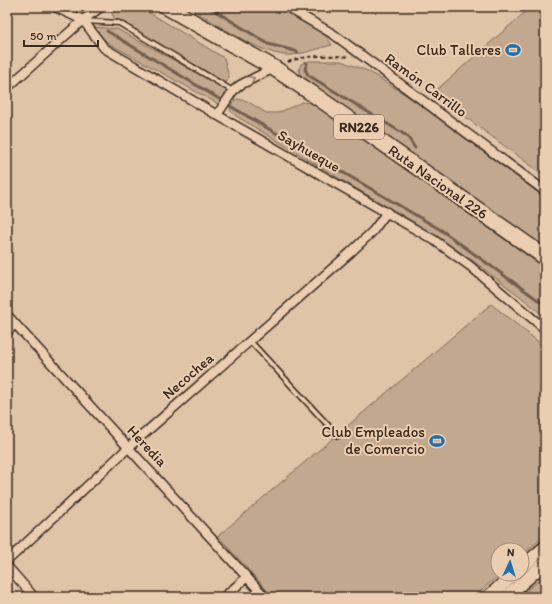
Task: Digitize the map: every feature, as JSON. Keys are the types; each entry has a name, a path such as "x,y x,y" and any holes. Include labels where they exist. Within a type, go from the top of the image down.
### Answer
{"highway":[{"name":"Ruta Nacional 226","path":"167,7 274,68 545,257"}],"street":[{"name":"Sayhueque","path":"55,7 83,20 104,48 434,240 470,266 545,329"},
{"path":"7,88 83,20 101,7"},
{"name":"Ramón Carrillo","path":"287,7 333,34 545,191"},
{"path":"217,115 233,91 240,85 274,68"},
{"name":"Necochea","path":"7,561 128,448 351,252 373,231 387,212"},
{"name":"Heredia","path":"7,315 265,597"},
{"path":"7,332 15,324"},
{"path":"530,560 545,547"},
{"path":"506,597 545,563"},
{"path":"7,566 34,597"},
{"path":"224,597 247,576"},
{"path":"488,597 505,582"}],"lane":[{"path":"83,20 119,23 233,91"},
{"path":"250,341 338,436"}],"path":[{"path":"274,68 291,61 314,57 340,56 370,61"}],"shaded area":[{"path":"115,7 140,7 224,58 229,77 226,83 114,18 111,11"},
{"path":"189,7 279,7 326,36 332,45 291,55 267,51 253,45"},
{"name":"Club Talleres","path":"531,7 545,7 545,176 433,93"},
{"path":"93,27 117,29 228,90 220,105 108,43"},
{"path":"309,61 341,61 368,71 420,104 545,198 545,251 301,76 299,70 301,64"},
{"path":"238,99 247,101 266,113 278,113 302,102 321,107 446,195 545,269 545,317 472,260 412,221 236,116 230,110 233,101"},
{"name":"Club Empleados de Comercio","path":"491,304 545,347 545,535 530,548 530,542 490,542 491,582 474,597 273,597 218,536"},
{"path":"545,575 545,597 519,597"}],"waterway":[{"path":"209,7 268,44 298,53"},
{"path":"107,31 221,100"},
{"path":"305,62 307,64 305,69 308,75 407,136 415,148"},
{"path":"230,106 441,230 545,305"}],"place":[{"name":"Club Talleres","path":"513,50"},
{"name":"Club Empleados de Comercio","path":"437,441"}]}
